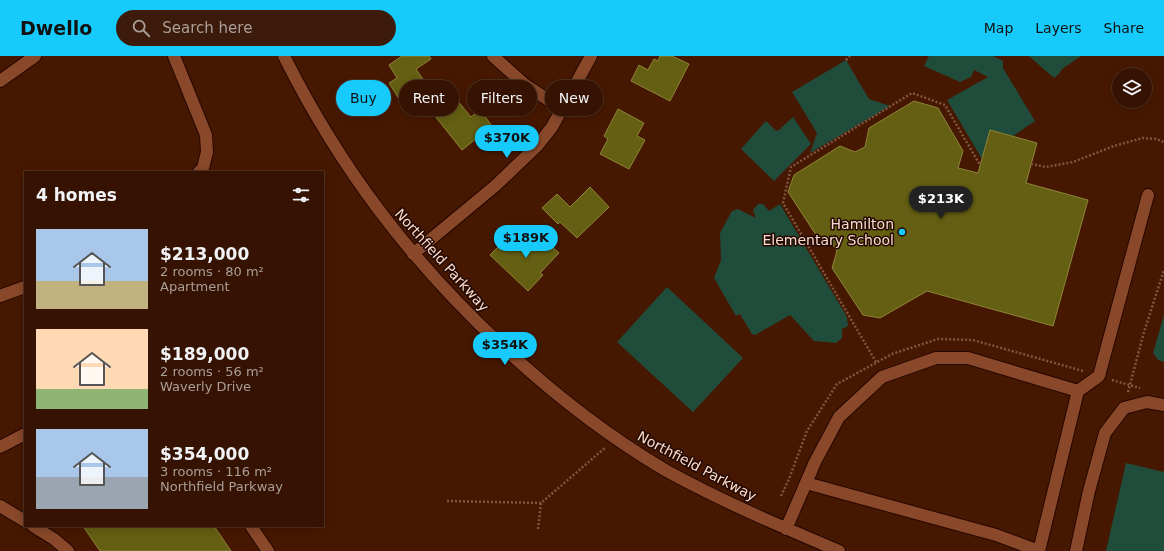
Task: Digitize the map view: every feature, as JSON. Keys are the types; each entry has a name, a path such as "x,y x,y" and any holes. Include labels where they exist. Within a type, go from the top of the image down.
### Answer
{"street":[{"path":"0,82 35,56"},
{"path":"174,56 206,135 207,152 203,168 200,171"},
{"name":"Northfield Parkway","path":"284,56 312,111 330,139 379,211 413,254 442,287 486,331 550,389 589,420 665,469 724,501 838,551"},
{"path":"493,56 524,84 545,98"},
{"path":"578,80 591,56"},
{"path":"413,254 495,186 520,163 537,146 552,127 558,116"},
{"path":"806,483 996,535 1039,551 1078,391 1099,376 1148,195"},
{"path":"0,296 24,287"},
{"path":"786,529 815,462 839,417 882,377 936,358 968,358 1078,391"},
{"path":"1076,551 1089,491 1105,433 1124,408 1147,402 1164,405"},
{"path":"0,447 24,435"},
{"path":"0,506 24,520"},
{"path":"35,527 54,539 68,551"},
{"path":"252,527 268,551"}],"path":[{"path":"846,60 850,56"},
{"path":"876,362 783,203 791,167 912,93 945,105 980,166"},
{"path":"1031,164 1046,167 1073,162 1114,146 1143,138 1156,139 1164,142"},
{"path":"781,496 808,431 837,384 892,354 938,339 973,340 1129,386"},
{"path":"447,501 541,503 606,447"},
{"path":"538,529 541,503"}],"green space":[{"path":"929,56 993,56 1003,61 1003,68 1035,121 1013,136 990,130 982,159 947,100 988,77 974,70 971,77 960,82 924,66"},
{"path":"1029,56 1081,56 1062,69 1054,78"},
{"path":"846,60 869,99 890,106 810,153 817,133 792,92"},
{"path":"793,117 811,144 774,181 741,149 766,121 776,131"},
{"path":"758,204 763,204 769,211 780,204 847,317 848,326 842,329 842,338 836,343 814,341 790,315 755,335 752,334 740,314 736,316 714,278 721,260 720,233 732,211 738,209 756,218 753,210"},
{"path":"667,287 743,358 693,412 617,342"},
{"path":"1164,315 1164,362 1158,360 1153,353"},
{"path":"1126,463 1164,472 1164,551 1106,551"}],"building":[{"path":"402,56 429,56 431,59 416,69 423,80 399,80 399,99 391,86 391,82 397,78 389,65"},
{"path":"660,56 672,56 689,64 670,101 631,81 639,65 648,70 654,59 658,61"},
{"path":"914,101 938,108 963,151 958,168 978,173 990,130 1037,143 1026,183 1088,200 1053,326 927,291 880,318 863,315 832,268 837,251 832,244 818,238 788,192 794,175 840,146 855,152 865,147 869,128"},
{"path":"459,102 467,112 467,116 484,116 492,126 462,150 435,116 459,116"},
{"path":"618,109 644,123 637,136 645,140 629,169 600,154 608,139 604,136"},
{"path":"590,187 609,207 577,238 560,222 558,224 542,208 557,194 570,207"},
{"path":"534,231 559,253 540,273 543,275 528,291 490,255 505,240 516,250"},
{"path":"84,527 215,527 231,551 100,551"}],"place":[{"name":"Hamilton Elementary School","path":"902,232"}]}
